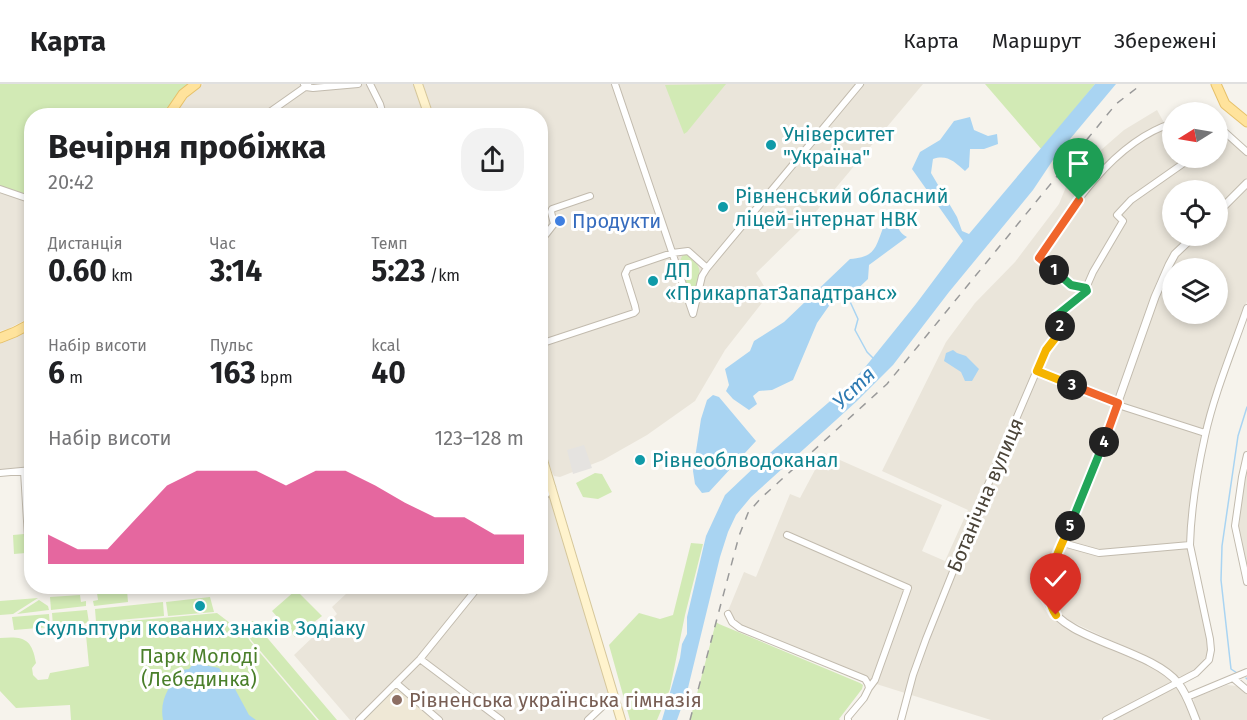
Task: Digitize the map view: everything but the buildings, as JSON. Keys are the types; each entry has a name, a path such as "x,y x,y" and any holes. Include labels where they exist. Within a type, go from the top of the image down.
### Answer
{"main road":[{"path":"173,108 183,94 195,84"},
{"path":"418,84 426,108"},
{"path":"1216,84 1225,104 1247,122"},
{"path":"0,338 24,327"},
{"path":"548,475 621,720"}],"street":[{"path":"275,108 307,85 314,88 358,84"},
{"path":"370,84 381,108"},
{"path":"615,84 693,314 702,276 707,268 860,84"},
{"path":"1086,288 1071,285 1039,258 1092,183 1143,138 1162,128"},
{"path":"1228,134 1247,152"},
{"name":"Ботанічна вулиця","path":"901,720 913,675 926,639 984,494 1046,350 1062,328 1056,316 1087,291 1086,288 1123,220 1117,215 1131,200 1177,168"},
{"path":"1228,202 1247,183"},
{"path":"0,189 24,197"},
{"path":"548,232 554,224 552,209 590,196"},
{"path":"1183,246 1175,254 1155,297 1096,464 1049,578 1049,605 1056,615 1071,626 1157,666 1178,682 1196,720"},
{"path":"548,341 634,313 635,306 625,270 672,253 688,251 707,268"},
{"path":"1106,720 1178,682 1204,666 1209,660 1211,650 1206,615 1190,545 1196,479 1205,433 1247,308"},
{"path":"1037,371 1118,404 1205,433"},
{"path":"1247,455 1235,526 1247,582"},
{"path":"0,473 24,471"},
{"path":"548,493 552,488"},
{"path":"788,535 908,588 875,680 848,720"},
{"path":"1063,543 1099,553 1190,545"},
{"path":"359,720 420,659 473,594"},
{"path":"728,614 732,622 740,628 865,679 869,688"},
{"path":"420,659 501,720"},
{"path":"1187,697 1247,672"},
{"path":"1234,679 1247,690"},
{"path":"396,683 439,720"},
{"path":"588,720 606,703 615,699"}],"shaded area":[{"path":"203,84 413,84 422,108 179,108 190,94"},
{"path":"423,84 923,84 803,227 756,273 769,294 725,350 695,401 647,435 603,460 560,477 554,476 548,460 548,108 432,108"},
{"path":"1157,110 1162,119 1162,168 1228,168 1228,138 1247,156 1247,178 1228,198 1228,180 1162,180 1162,246 1180,246 1169,258 1162,258 1162,272 1040,600 1050,618 1162,672 1172,682 1170,685 1118,713 1099,720 991,720 870,682 740,627 728,611 744,572 756,577 790,494 800,498 824,453 942,505 922,551 945,561 968,510 882,471 946,342 975,303 1015,262 1059,204 1070,177 1124,130"},
{"path":"1247,187 1247,301 1202,436 1188,543 1207,639 1207,657 1200,667 1184,676 1175,677 1161,664 1064,618 1055,608 1052,588 1056,570 1112,432 1162,288 1162,324 1228,324 1228,258 1177,257 1188,246 1228,246 1228,205"},
{"path":"0,193 24,200 24,321 0,331"},
{"path":"24,331 24,468 0,470 0,342"},
{"path":"584,445 592,468 573,474 567,450"},
{"path":"1247,460 1247,574 1238,533"},
{"path":"552,487 615,699 588,720 439,720 396,683 473,594 548,594 548,492"},
{"path":"346,594 471,594 417,657 353,720 350,720 294,655 337,614 332,607"},
{"name":"Рівненська українська гімназія","path":"396,683 436,720 359,720"},
{"path":"1227,685 1237,686 1247,693 1247,720 1200,720 1193,702 1194,698"},
{"path":"1176,688 1184,698 1192,720 1112,720 1148,700"}],"green space":[{"path":"0,84 194,84 175,108 24,108 24,195 0,187"},
{"path":"726,84 687,132 684,134 665,85"},
{"path":"985,84 1095,84 1042,150"},
{"path":"687,254 699,270 695,289 689,291 679,264 682,256"},
{"path":"595,473 602,474 612,492 598,499 583,497 576,483"},
{"path":"24,534 24,553 14,554 13,535"},
{"path":"691,543 703,544 670,689 657,720 630,720 609,645 639,613 660,619 673,615"},
{"path":"97,594 127,594 128,602 94,606 93,601 98,600"},
{"path":"291,594 300,594 322,616 295,637 272,611"},
{"path":"80,595 81,602 86,601 86,606 51,610 50,597"},
{"path":"210,597 214,612 168,616 166,602"},
{"path":"38,598 13,614 0,615 0,601"},
{"path":"39,600 48,606 49,610 17,614"},
{"path":"163,602 164,616 96,622 95,609"},
{"path":"87,610 89,623 53,626 52,613"},
{"name":"Парк Молоді (Лебединка)","path":"217,613 230,623 241,626 250,641 317,720 71,720 70,705 16,708 0,691 0,638 25,640 32,648 36,663 32,668 33,675 38,680 48,679 50,673 89,666 85,625"},
{"path":"49,614 50,627 14,630 12,617"},
{"path":"246,621 253,621 337,720 319,720 251,640 246,630"},
{"path":"716,622 860,683 863,685 862,689 840,720 690,720"}],"water":[{"name":"Устя","path":"1095,84 1116,84 1055,157 1033,190 949,292 893,365 857,401 751,497 736,515 720,557 687,692 677,720 662,720 682,644 687,634 687,617 706,536 725,495 862,371 963,241 912,169 920,152 940,140 954,121 970,117 974,130 988,136 997,134 998,144 984,149 970,149 969,167 965,171 947,158 933,159 931,173 957,217 962,231 969,234"},
{"path":"893,210 897,211 899,229 907,237 869,265 868,279 849,297 831,303 817,323 793,380 772,390 759,391 753,396 757,404 749,410 733,399 726,391 729,385 725,369 750,351 754,341 784,322 850,259 865,256 873,251"},
{"path":"953,350 966,356 979,369 972,381 965,381 961,372 944,361 946,353"},
{"path":"713,395 719,397 756,441 709,492 702,493 695,484 693,471 701,419 707,400"},
{"path":"194,663 219,668 235,689 249,715 256,720 163,720 164,699 170,687 182,670 189,669"}],"waterway":[{"name":"Устя","path":"847,295 858,319 855,330 867,352 875,360"},
{"path":"1237,673 1231,669 1221,580 1222,546 1238,436 1247,407"}],"railway":[{"path":"690,720 739,536 748,513 760,499 887,384 1116,104 1142,84"}],"place":[{"name":"Університет \"Україна\"","path":"771,145"},
{"name":"Рівненський обласний ліцей-інтернат НВК","path":"723,207"},
{"name":"Продукти","path":"560,221"},
{"name":"ДП «ПрикарпатЗападтранс»","path":"653,281"},
{"name":"Рівнеоблводоканал","path":"640,460"},
{"name":"Скульптури кованих знаків Зодіаку","path":"200,606"},
{"name":"Рівненська українська гімназія","path":"397,700"}],"route":[{"path":"1056,615 1049,605 1049,578 1096,464 1118,403 1037,371 1046,350 1062,328 1056,316 1087,291 1086,288 1071,285 1039,258 1079,200"}]}
